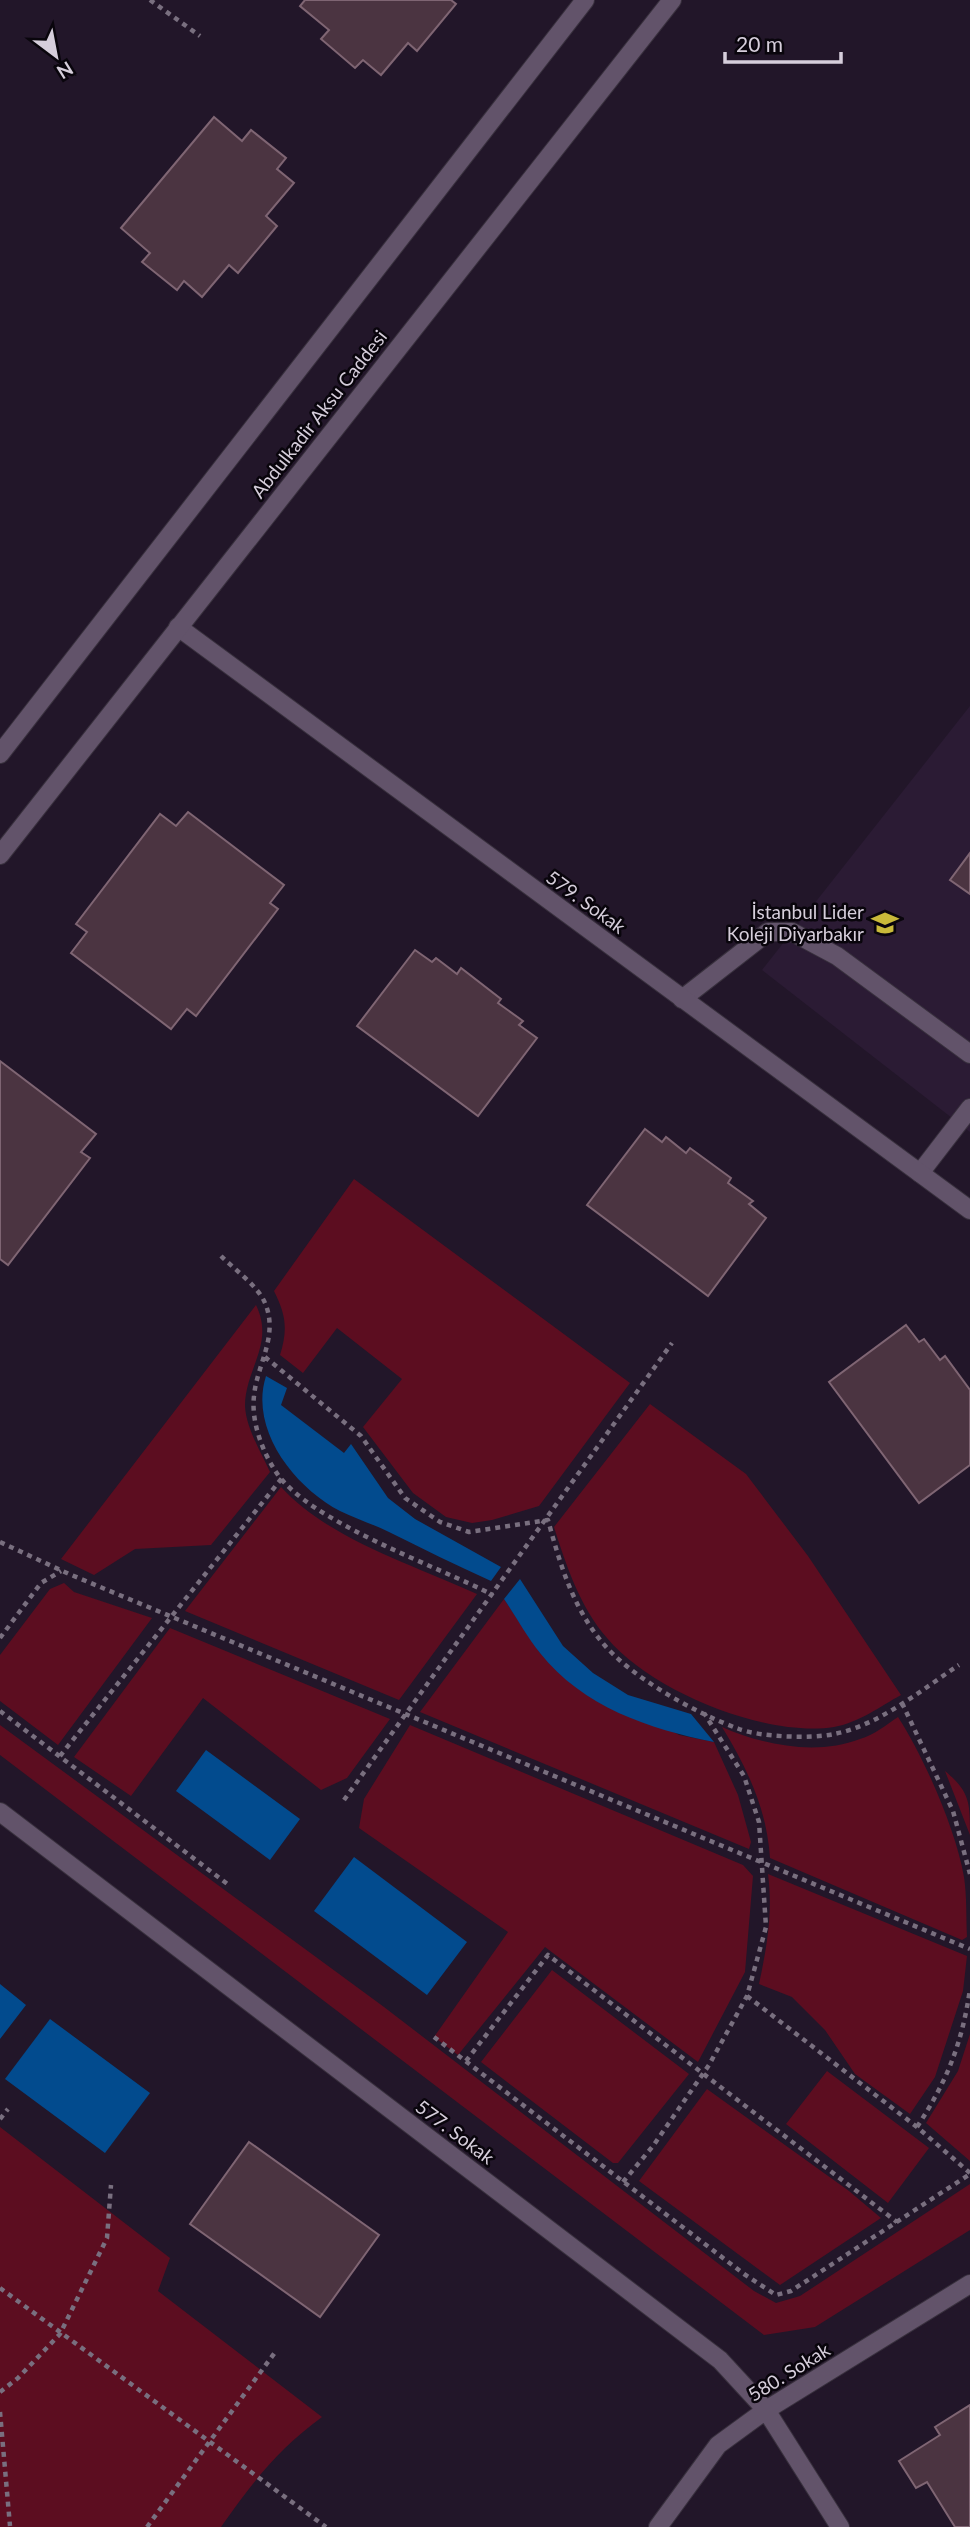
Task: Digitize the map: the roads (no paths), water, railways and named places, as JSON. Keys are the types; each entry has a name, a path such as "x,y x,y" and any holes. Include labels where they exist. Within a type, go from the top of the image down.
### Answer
{"street":[{"path":"0,754 585,0"},
{"name":"Abdulkadir Aksu Caddesi","path":"0,855 672,0"},
{"name":"579. Sokak","path":"178,627 970,1210"},
{"path":"682,999 768,932 792,932 837,956 970,1055"},
{"path":"920,1173 970,1108"},
{"name":"577. Sokak","path":"0,1812 720,2360 766,2410 841,2527"},
{"name":"580. Sokak","path":"659,2526 718,2445 766,2410 970,2284"}],"water":[{"path":"266,1376 287,1388 281,1405 344,1453 351,1444 388,1498 415,1519 501,1567 491,1581 340,1511 307,1487 292,1472 270,1436 262,1396"},
{"path":"520,1579 563,1646 593,1673 628,1695 691,1714 714,1742 665,1730 619,1713 576,1688 540,1653 504,1599"},
{"path":"206,1750 300,1819 270,1860 176,1791"},
{"path":"354,1857 467,1942 427,1995 314,1911"},
{"path":"0,1984 26,2005 0,2039"},
{"path":"50,2019 150,2093 105,2153 5,2079"}],"place":[{"name":"İstanbul Lider Koleji Diyarbakır","path":"885,923"}]}
